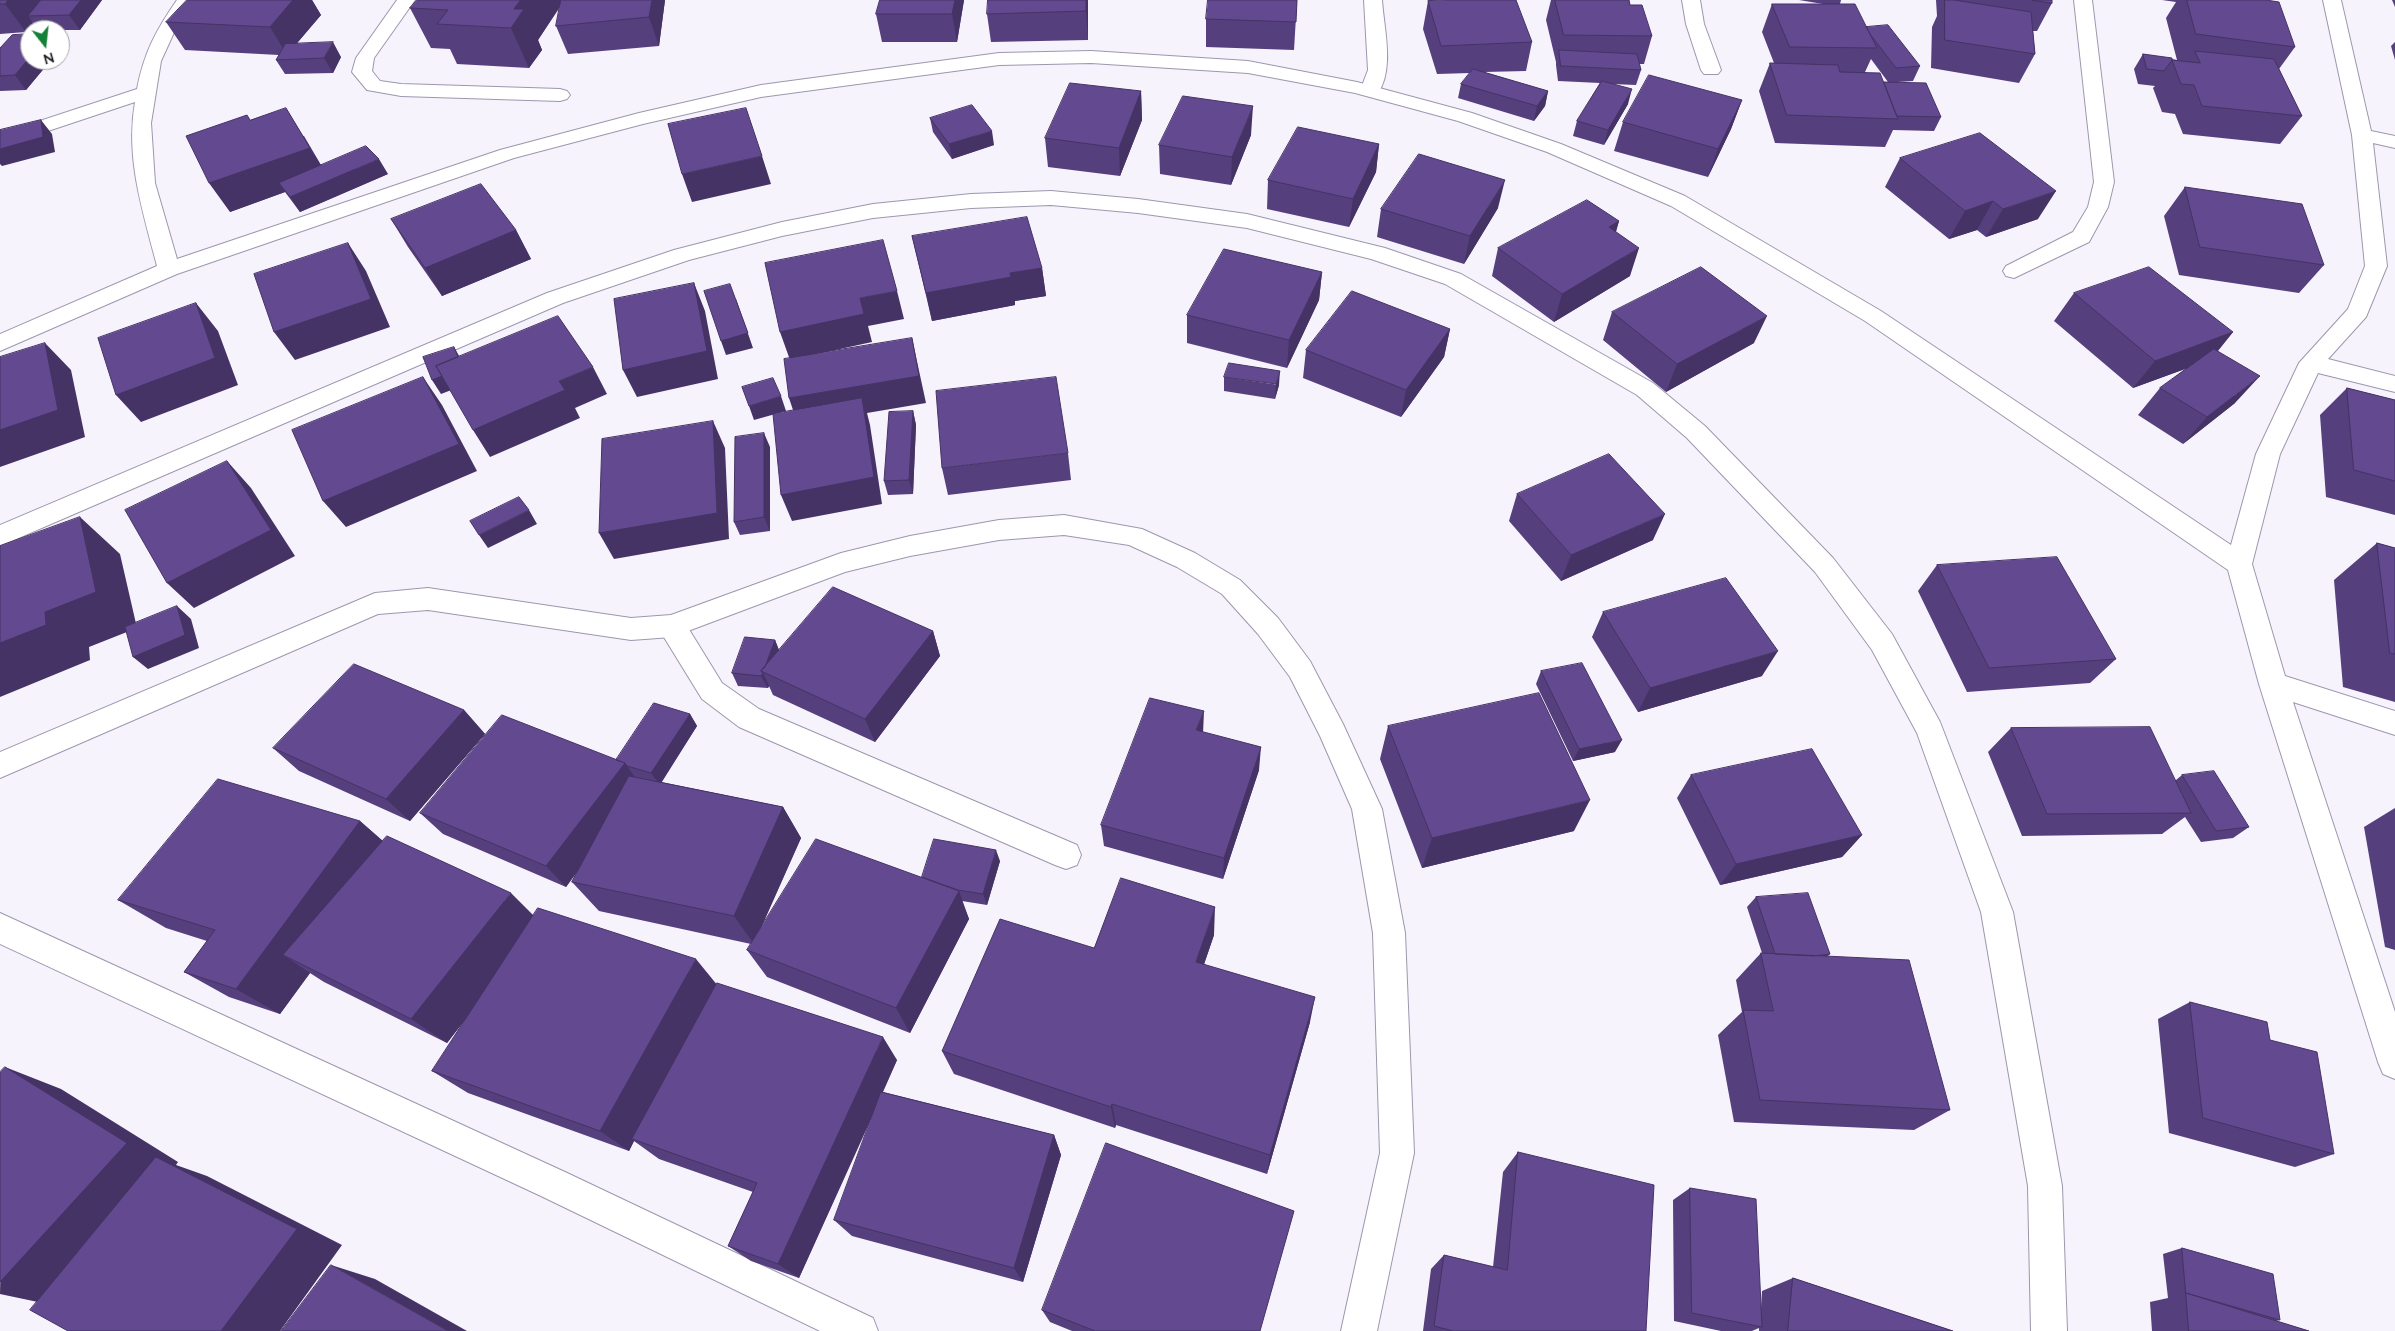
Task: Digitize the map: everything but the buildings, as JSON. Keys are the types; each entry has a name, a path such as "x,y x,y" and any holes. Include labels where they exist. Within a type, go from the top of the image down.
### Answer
{"street":[{"path":"169,270 145,183 141,123 144,93 152,61 168,26 186,0"},
{"path":"406,0 365,58 362,72 374,86 402,90 560,95"},
{"path":"1370,91 1378,70 1373,0"},
{"path":"1691,0 1695,24 1711,70"},
{"path":"2014,271 2081,237 2098,207 2104,182 2083,0"},
{"path":"2332,0 2362,135 2376,266 2358,312 2311,363 2268,454 2239,564 2273,684 2395,1062"},
{"path":"0,342 169,270 507,154 639,119 761,91 999,60 1091,57 1248,68 1370,91 1465,118 1554,148 1678,201 1874,316 2239,564"},
{"path":"0,141 144,93"},
{"path":"2362,135 2395,142"},
{"path":"0,536 555,298 682,254 782,229 873,211 971,201 1051,198 1138,206 1247,221 1377,253 1452,278 1645,389 1681,420 1754,491 1824,566 1882,642 1930,731 1997,912 2045,1186 2049,1331"},
{"path":"2311,363 2395,384"},
{"path":"0,765 375,604 428,599 631,629 672,626 841,563 910,546 999,530 1064,524 1133,536 1186,560 1231,587 1268,626 1300,669 1333,733 1366,809 1389,933 1397,1153 1359,1331"},
{"path":"672,626 712,691 749,718 1066,855"},
{"path":"2273,684 2395,723"},
{"path":"0,928 544,1180 860,1331"}]}
